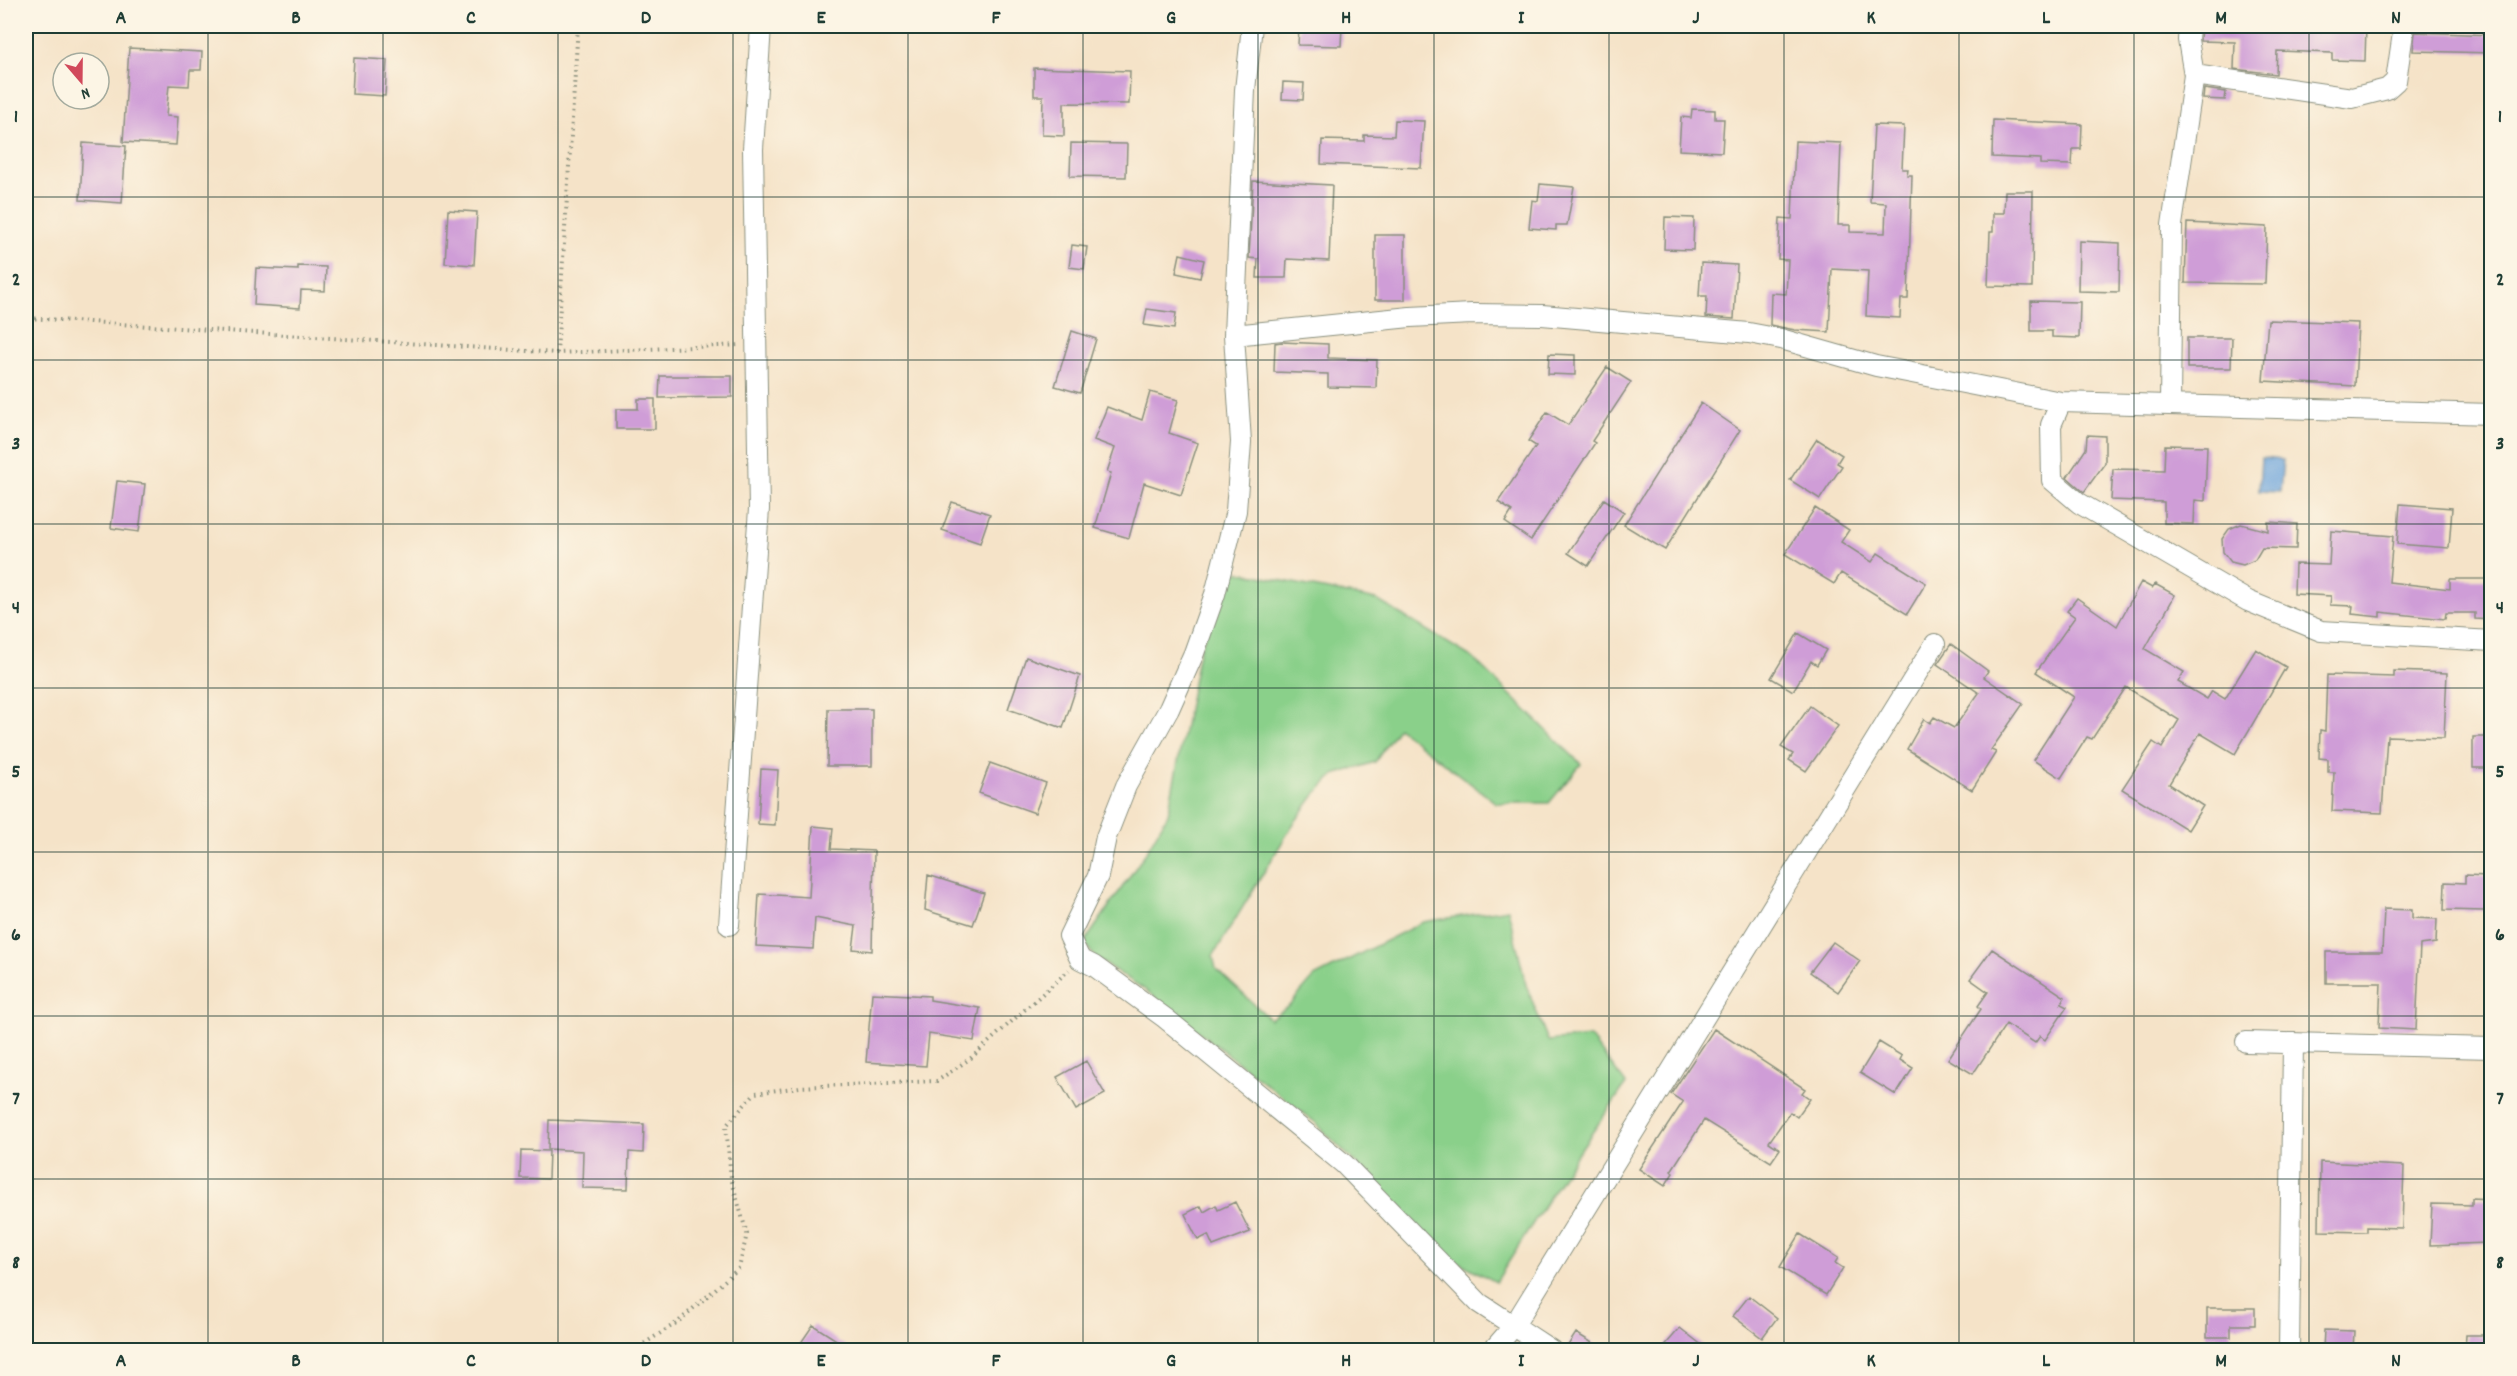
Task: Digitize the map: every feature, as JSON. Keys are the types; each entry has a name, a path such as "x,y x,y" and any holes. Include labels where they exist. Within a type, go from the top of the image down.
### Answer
{"street":[{"path":"729,925 759,509 753,149 760,26"},
{"path":"1252,26 1245,90 1234,335 1241,442 1236,512 1215,594 1194,653 1169,709 1126,786 1106,837 1098,876 1070,936 1080,959 1094,966 1166,1018 1344,1164 1479,1303 1551,1350"},
{"path":"2170,405 2172,225 2194,75 2187,40 2189,26"},
{"path":"2194,75 2352,98 2387,89 2396,81 2404,26"},
{"path":"1234,335 1410,317 1472,314 1554,316 1760,335 1876,366 2061,402 2492,414"},
{"path":"2061,402 2051,425 2052,480 2079,503 2248,601 2321,631 2492,641"},
{"path":"1493,1350 1513,1327 1935,644"},
{"path":"2246,1042 2492,1048"},
{"path":"2289,1350 2293,1043"}],"path":[{"path":"557,354 578,26"},
{"path":"29,318 557,354 756,344"},
{"path":"634,1350 678,1322 738,1268 747,1234 731,1178 726,1126 756,1093 800,1087 938,1081 970,1058 1080,959"}],"green space":[{"path":"1230,570 1377,600 1473,658 1581,764 1549,803 1496,803 1398,728 1375,762 1334,775 1314,796 1292,826 1213,956 1216,969 1270,1019 1290,1005 1314,977 1423,922 1508,909 1526,985 1548,1041 1590,1037 1626,1084 1569,1166 1496,1282 1447,1256 1316,1123 1144,989 1096,958 1084,943 1145,854 1168,814 1199,652"}],"water":[{"path":"2261,458 2283,460 2280,492 2259,491"}],"building":[{"path":"1299,26 1342,26 1341,46 1298,45"},
{"path":"2201,26 2366,26 2365,61 2332,60 2332,53 2277,51 2276,74 2234,69 2235,42 2200,41"},
{"path":"2415,32 2492,35 2492,53 2413,51"},
{"path":"129,48 202,52 201,70 190,70 189,86 169,85 166,116 178,117 176,145 123,142"},
{"path":"354,58 387,60 385,96 352,94"},
{"path":"1034,68 1130,71 1129,104 1064,103 1064,136 1042,135 1043,96 1034,96"},
{"path":"1283,82 1304,83 1303,100 1282,99"},
{"path":"2204,89 2226,92 2225,100 2203,99"},
{"path":"1692,109 1715,110 1715,119 1724,119 1722,152 1679,150 1681,117 1691,118"},
{"path":"1395,120 1424,121 1421,168 1321,164 1322,140 1364,141 1364,135 1394,136"},
{"path":"1993,120 2082,124 2081,149 2073,149 2072,165 2040,164 2040,159 1992,157"},
{"path":"1874,125 1904,126 1902,169 1908,169 1907,175 1912,175 1908,299 1901,299 1900,318 1866,316 1868,271 1832,269 1829,332 1795,330 1770,325 1771,293 1786,294 1788,260 1778,259 1780,218 1792,219 1795,141 1841,143 1838,225 1850,225 1850,232 1885,233 1886,203 1870,202"},
{"path":"83,143 126,146 122,203 80,200"},
{"path":"1071,143 1127,144 1126,177 1070,176"},
{"path":"1253,181 1332,185 1329,261 1287,259 1286,278 1257,278 1258,259 1249,258"},
{"path":"1540,184 1574,187 1567,225 1556,225 1556,230 1529,228 1532,200 1538,201"},
{"path":"2005,191 2033,191 2032,287 1988,286 1993,213 2004,213"},
{"path":"448,210 477,212 474,265 445,263"},
{"path":"1665,217 1694,218 1693,250 1664,249"},
{"path":"2187,223 2267,227 2265,284 2185,283"},
{"path":"1375,235 1405,235 1405,300 1375,300"},
{"path":"2079,241 2120,243 2119,292 2078,291"},
{"path":"1072,245 1087,247 1084,269 1069,267"},
{"path":"1180,254 1204,260 1200,278 1176,273"},
{"path":"1701,263 1737,265 1734,319 1706,317 1707,296 1699,296"},
{"path":"298,266 326,267 325,291 301,290 300,308 254,305 256,268 298,270"},
{"path":"2031,301 2080,302 2079,338 2052,337 2052,331 2031,331"},
{"path":"1147,309 1176,313 1174,329 1144,325"},
{"path":"2268,320 2358,323 2355,386 2263,381"},
{"path":"1072,331 1096,339 1080,393 1055,386"},
{"path":"2187,338 2232,338 2231,368 2187,368"},
{"path":"1275,343 1328,344 1328,358 1377,360 1376,388 1328,387 1328,374 1274,372"},
{"path":"1549,354 1575,355 1575,375 1548,374"},
{"path":"1607,367 1631,382 1592,441 1595,443 1531,540 1505,522 1512,511 1498,502 1536,446 1528,441 1547,412 1568,425"},
{"path":"660,376 732,376 732,397 659,398"},
{"path":"1150,392 1178,400 1169,433 1198,443 1181,495 1144,483 1129,538 1095,528 1111,473 1107,472 1115,448 1094,440 1107,407 1142,420"},
{"path":"638,399 655,399 655,429 616,429 616,409 638,409"},
{"path":"1701,403 1740,430 1665,550 1624,525"},
{"path":"2087,435 2105,436 2105,463 2084,492 2067,477 2086,449"},
{"path":"1817,439 1842,455 1837,463 1842,466 1820,499 1790,480"},
{"path":"2165,445 2207,446 2205,501 2195,500 2194,524 2164,523 2164,502 2111,500 2113,469 2164,470"},
{"path":"117,481 145,484 139,532 111,528"},
{"path":"1604,499 1624,512 1588,566 1568,553"},
{"path":"952,502 990,514 980,543 942,530"},
{"path":"2400,504 2452,508 2449,548 2397,544"},
{"path":"1815,508 1849,530 1841,542 1872,562 1878,553 1926,583 1907,614 1841,573 1834,584 1785,554"},
{"path":"2268,522 2297,524 2296,549 2262,548 2255,560 2243,565 2231,562 2223,552 2222,539 2229,529 2241,524 2268,531"},
{"path":"2331,531 2393,536 2389,582 2450,589 2450,579 2492,579 2492,620 2475,619 2475,613 2446,613 2445,619 2380,612 2380,617 2352,614 2353,606 2330,605 2331,596 2294,594 2295,564 2329,565"},
{"path":"2141,582 2152,588 2155,584 2175,595 2145,649 2184,672 2178,682 2207,699 2212,691 2225,699 2256,649 2286,667 2235,754 2200,733 2169,784 2203,806 2188,830 2122,789 2153,742 2162,748 2179,720 2126,687 2092,739 2087,737 2061,778 2033,760 2074,697 2036,672 2075,617 2067,611 2077,598 2117,626"},
{"path":"1798,633 1826,650 1817,665 1811,661 1793,691 1771,678"},
{"path":"1951,644 1988,671 1984,677 2023,704 1991,750 1996,752 1972,790 1907,749 1924,719 1930,723 1934,717 1954,728 1979,693 1937,664"},
{"path":"1026,657 1080,676 1063,728 1008,709"},
{"path":"2394,671 2447,673 2444,738 2387,736 2382,813 2332,811 2334,772 2328,772 2328,759 2319,758 2320,730 2325,731 2327,675 2394,677"},
{"path":"1810,706 1838,726 1806,771 1789,760 1793,754 1781,747"},
{"path":"828,709 872,709 872,766 827,766"},
{"path":"2473,737 2492,737 2492,768 2473,768"},
{"path":"990,763 1046,783 1035,813 979,793"},
{"path":"761,769 778,770 775,825 758,824"},
{"path":"813,826 833,828 831,849 874,851 872,951 853,949 856,926 815,918 813,949 756,946 759,894 809,897"},
{"path":"928,875 984,893 973,925 925,910"},
{"path":"2465,875 2487,876 2485,911 2444,910 2445,882 2465,883"},
{"path":"2384,909 2412,910 2412,918 2437,919 2436,943 2420,945 2416,1030 2379,1028 2381,983 2326,983 2326,952 2382,952"},
{"path":"1833,942 1860,961 1838,992 1810,972"},
{"path":"1992,949 2065,997 2061,1004 2067,1007 2045,1040 2040,1036 2035,1043 2006,1024 1973,1074 1948,1059 1981,1009 1978,1006 1988,992 1970,979"},
{"path":"872,993 930,996 930,1000 980,1008 974,1041 929,1034 926,1066 866,1062"},
{"path":"1714,1029 1805,1089 1802,1093 1810,1099 1797,1117 1790,1112 1769,1142 1780,1149 1771,1162 1704,1120 1671,1171 1673,1173 1665,1186 1639,1169 1683,1102 1671,1094"},
{"path":"1879,1042 1902,1056 1900,1060 1913,1068 1896,1095 1860,1073"},
{"path":"1086,1061 1105,1094 1076,1110 1057,1077"},
{"path":"549,1120 644,1124 643,1153 629,1152 628,1189 582,1188 583,1151 548,1149"},
{"path":"521,1150 549,1151 548,1179 520,1178"},
{"path":"2320,1162 2404,1166 2402,1228 2367,1227 2367,1232 2319,1231"},
{"path":"2472,1198 2490,1199 2489,1243 2430,1245 2432,1204 2472,1205"},
{"path":"1235,1202 1250,1232 1213,1246 1208,1235 1198,1240 1185,1214 1201,1206 1204,1212 1216,1205 1218,1210"},
{"path":"1800,1234 1838,1258 1835,1263 1843,1268 1826,1295 1780,1267"},
{"path":"1749,1296 1777,1318 1762,1338 1733,1316"},
{"path":"2207,1308 2255,1308 2255,1325 2231,1325 2231,1337 2207,1337"},
{"path":"813,1325 852,1350 796,1350"},
{"path":"1680,1328 1708,1350 1661,1350"},
{"path":"2324,1330 2354,1331 2353,1350 2323,1350"},
{"path":"1576,1333 1604,1350 1565,1350"},
{"path":"2466,1335 2487,1335 2486,1350 2465,1350"}]}
